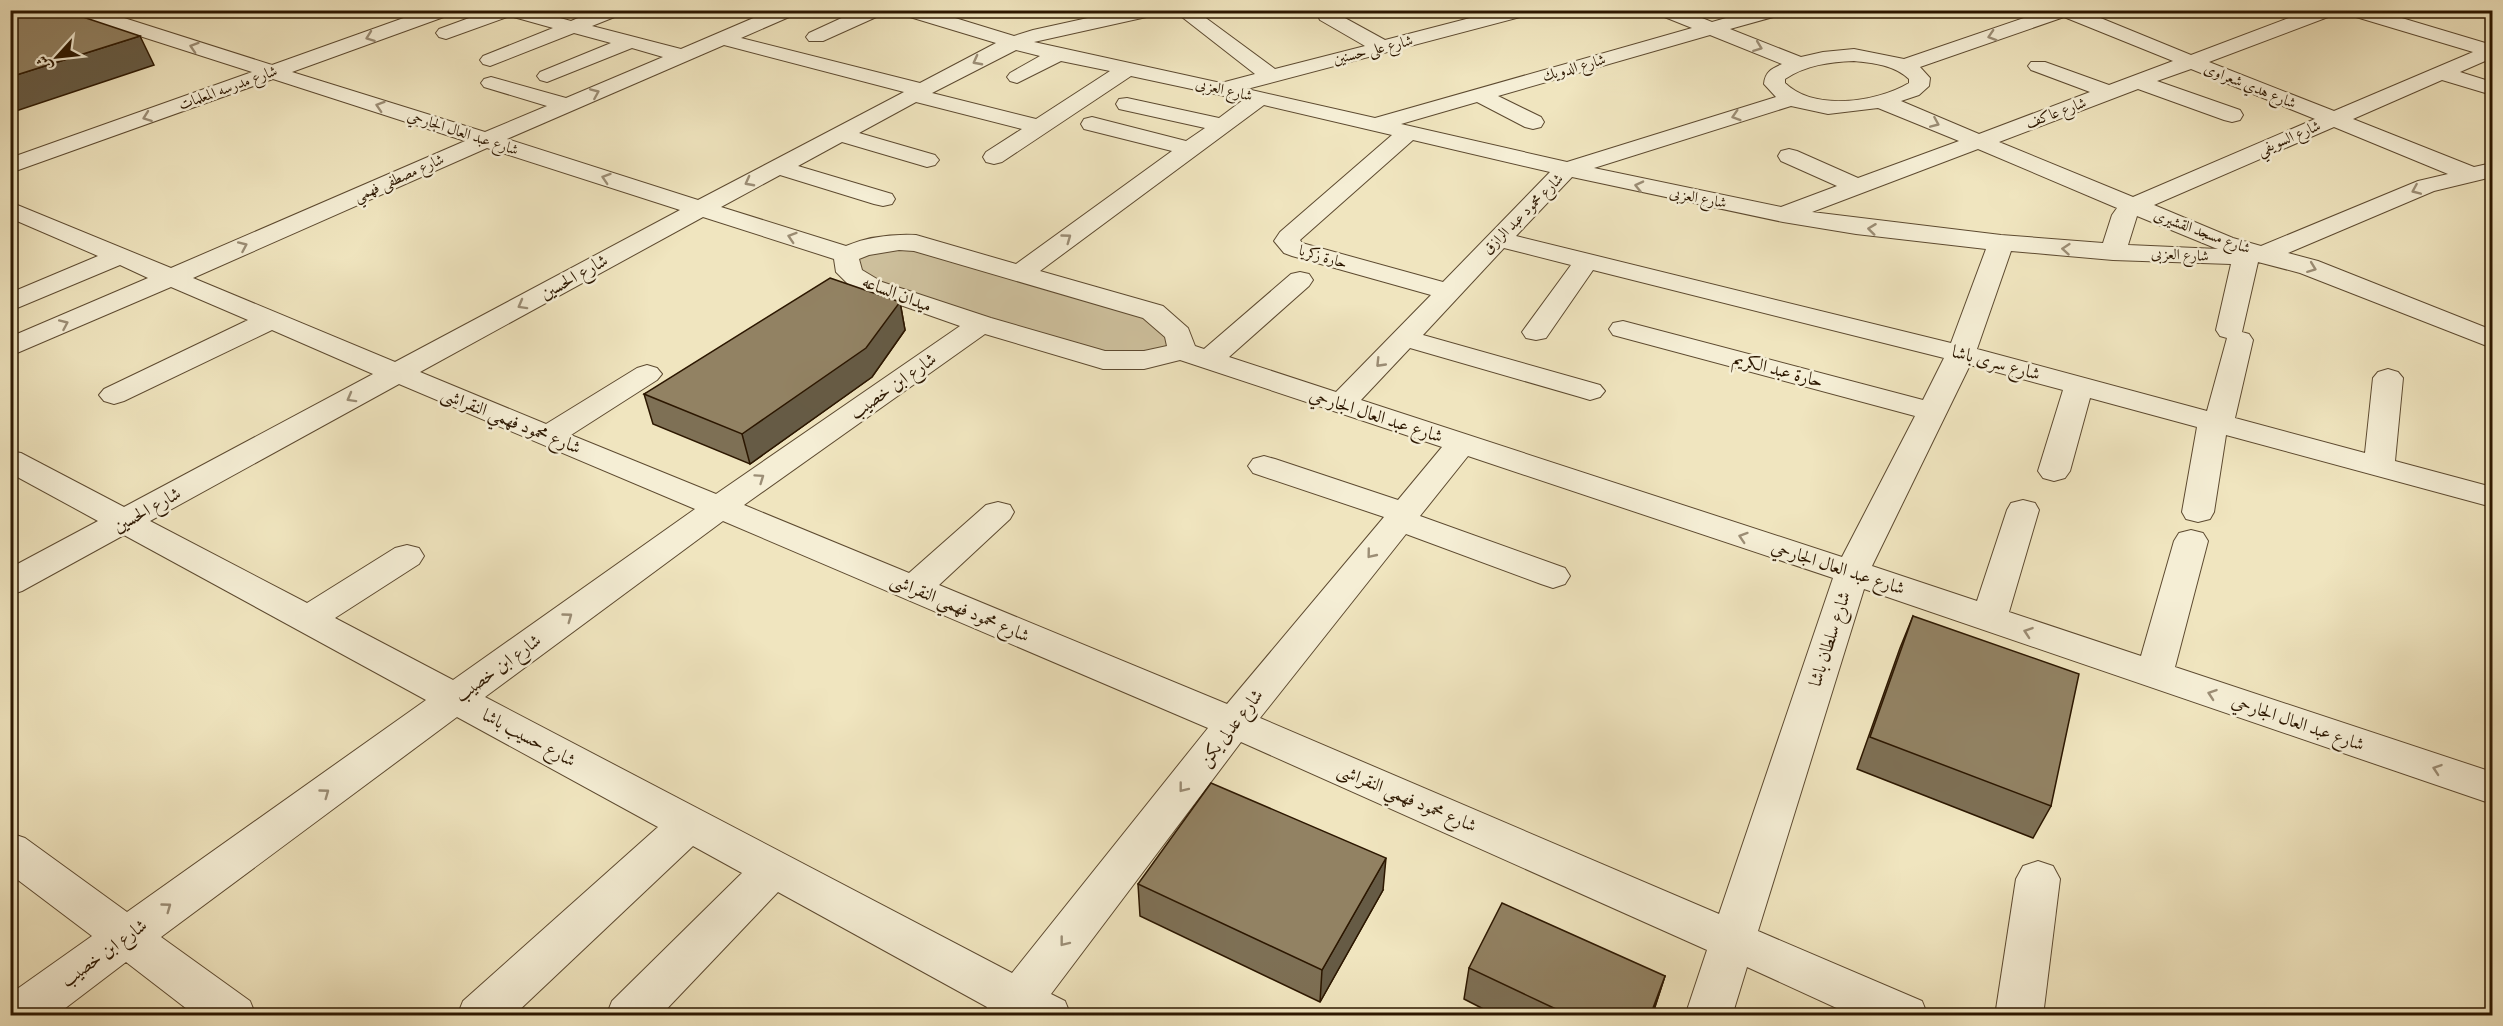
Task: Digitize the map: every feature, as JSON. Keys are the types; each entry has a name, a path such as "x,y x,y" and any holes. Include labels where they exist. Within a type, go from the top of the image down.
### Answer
{"street":[{"path":"55,17 78,10"},
{"name":"شارع عبد العال الجارحي","path":"78,10 847,255"},
{"name":"شارع مدرسه المعلمات","path":"10,166 445,10"},
{"path":"490,60 615,10"},
{"path":"816,37 876,10"},
{"name":"شارع العزبى","path":"907,10 1012,43 1058,54 1222,89 1407,134 1783,215 1880,230 2001,243 2217,257 2255,255 2426,186 2481,172"},
{"path":"945,22 973,10"},
{"name":"شارع الحسين","path":"10,583 777,167 1012,43 1033,36 1153,10"},
{"path":"1182,10 1271,76"},
{"name":"شارع على حسنين","path":"1222,89 1382,47 1487,14 1525,10"},
{"path":"1664,10 1801,64"},
{"name":"شارع الدويك","path":"1372,125 1777,10"},
{"name":"شارع عاكف","path":"1783,215 2329,10"},
{"path":"2353,10 2492,51"},
{"path":"446,33 511,11 684,56"},
{"name":"شارع مصطفى فهمي","path":"10,348 723,39 781,11"},
{"path":"1902,66 2065,11"},
{"name":"شارع هدي شعراوى","path":"2065,11 2333,119 2481,172"},
{"path":"1327,16 1382,47"},
{"path":"723,39 1041,126"},
{"path":"547,76 630,42"},
{"name":"شارع السويفي","path":"2132,206 2492,51"},
{"path":"1017,77 1058,54"},
{"path":"1854,55 1884,59 1902,66 1916,73 1920,78 1919,86 1909,92 1863,106 1836,107 1792,99 1780,92 1774,84 1775,76 1783,70 1827,57 1854,55"},
{"path":"2038,66 2110,93"},
{"path":"994,157 1127,69"},
{"path":"2441,73 2493,89"},
{"path":"2139,82 2232,115"},
{"path":"491,83 567,105"},
{"path":"1480,95 1533,122"},
{"path":"1020,273 1260,98"},
{"name":"شارع محمود عبد الرازق","path":"1341,404 1568,169 1792,99"},
{"name":"شارع مسجد القشيرى","path":"1881,101 2224,243 2255,255 2309,267 2493,340"},
{"path":"1127,104 1222,125"},
{"path":"1092,124 1190,149"},
{"path":"839,134 927,160"},
{"name":"حارة زكريا","path":"1407,134 1289,237 1288,245 1300,251 1448,291"},
{"path":"1789,156 1858,187"},
{"path":"777,167 883,199"},
{"path":"2113,252 2124,215 2132,206"},
{"name":"شارع محمود فهمي النقراشى","path":"10,209 269,321 1234,723 1905,1016"},
{"name":"شارع سرى باشا","path":"1498,239 1961,354 2493,497"},
{"name":"ميدان الساعه","path":"916,243 1153,312 1172,326 1195,355 1143,360 1103,360 981,324 861,284 848,270 847,255 880,244 916,243"},
{"name":"شارع سلطان باشا","path":"1707,1016 1852,572 1961,354 2001,243"},
{"path":"2154,674 2194,527 2235,335 2255,255"},
{"path":"10,303 120,256"},
{"path":"1536,332 1587,261"},
{"path":"1195,355 1300,280"},
{"path":"114,395 269,321"},
{"name":"شارع ابن خصيب","path":"18,1016 720,507 981,324"},
{"name":"حارة عبد الكريم","path":"1623,329 1932,411"},
{"path":"1404,338 1590,391"},
{"name":"شارع عبد العال الجارحي","path":"1195,355 1852,572 2493,788"},
{"path":"548,436 648,374"},
{"path":"2379,466 2388,378"},
{"path":"2054,471 2079,385"},
{"name":"شارع عدلى يكن","path":"1024,1010 1234,723 1461,444"},
{"name":"شارع حسيب باشا","path":"10,460 773,869 1024,1010"},
{"path":"1264,466 1553,576"},
{"path":"1989,619 2024,510"},
{"path":"914,588 998,512"},
{"path":"308,619 407,556"},
{"path":"480,1016 689,824"},
{"path":"10,850 128,935 233,1016"},
{"path":"629,1016 773,869"},
{"path":"2019,1016 2038,879"}],"shaded area":[{"path":"901,247 1145,316 1167,334 1171,349 1138,354 1087,351 866,277 857,268 859,257"}],"building":[{"path":"10,10 62,10 140,36 10,77"},
{"path":"830,278 900,302 866,348 742,434 644,394"},
{"path":"1913,616 2079,674 2051,806 1870,737"},
{"path":"1211,783 1386,858 1322,970 1138,884"},
{"path":"1502,903 1665,976 1650,1016 1556,1016 1558,1010 1469,968"}]}
